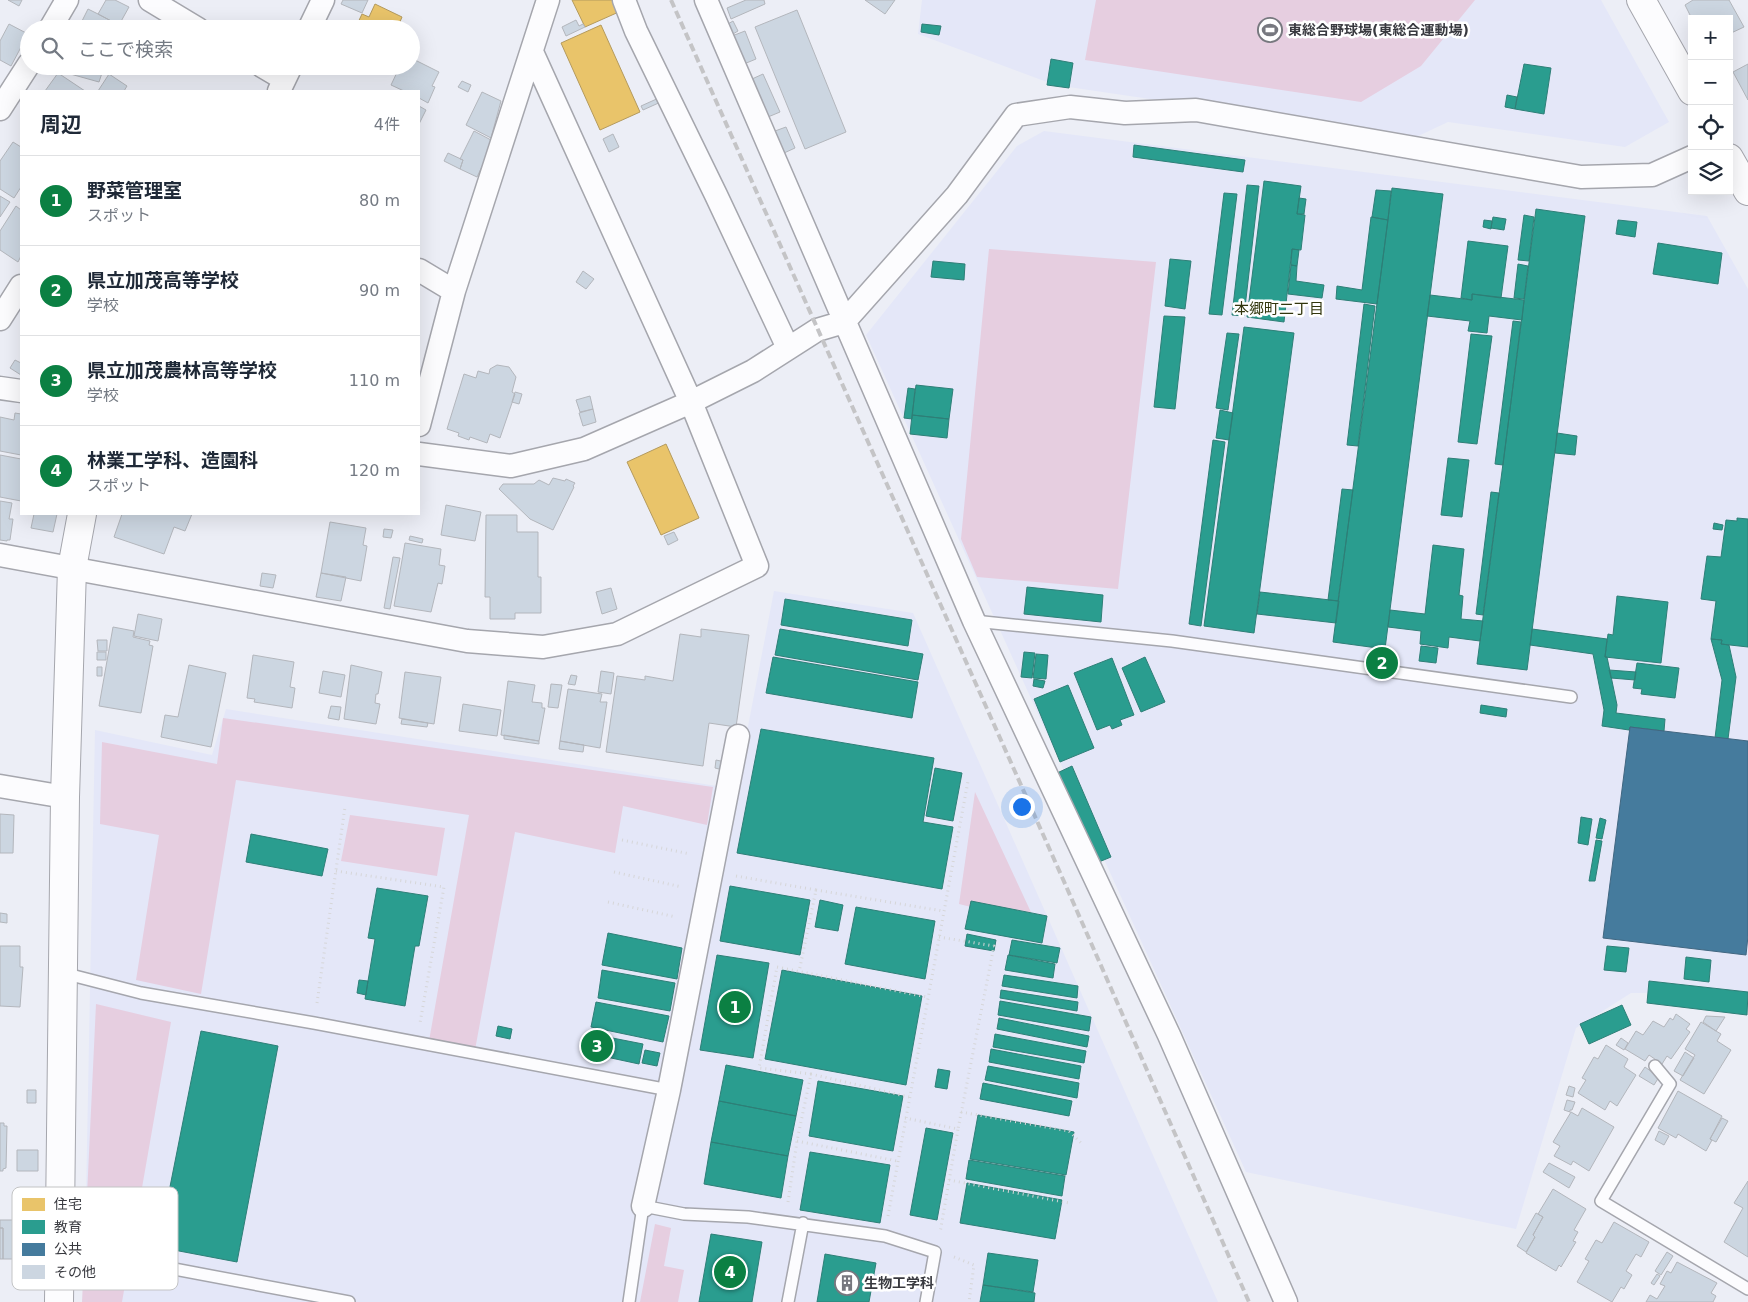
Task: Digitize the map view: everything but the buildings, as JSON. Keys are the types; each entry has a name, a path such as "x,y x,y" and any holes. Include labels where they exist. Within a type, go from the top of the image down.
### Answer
{"street":[{"path":"55,20 66,0"},
{"path":"150,0 183,20"},
{"path":"313,20 323,0"},
{"path":"420,421 454,291 548,0"},
{"path":"624,0 636,31 788,348"},
{"path":"706,0 974,621 1169,1035 1286,1302"},
{"path":"1641,0 1688,84"},
{"path":"0,555 467,641 543,647 617,634 756,566 691,402 532,52"},
{"path":"0,109 22,75"},
{"path":"420,454 511,466 584,449 691,402 753,371 817,330 844,322 957,195 1016,116 1070,106 1124,113 1196,110 1581,177 1652,175 1688,159"},
{"path":"1733,165 1748,191"},
{"path":"420,271 454,291"},
{"path":"0,319 20,288"},
{"path":"0,388 20,391"},
{"path":"61,1187 65,797 72,568 82,515"},
{"path":"643,1206 670,1090 738,736"},
{"path":"0,786 65,797"}],"lane":[{"path":"974,621 1172,641 1571,697"},
{"path":"64,973 141,993 314,1023 670,1090"},
{"path":"1655,1066 1670,1084 1601,1201 1748,1289"},
{"path":"629,1302 643,1206 684,1214 748,1217 786,1223 803,1223 885,1236 935,1252 926,1302"},
{"path":"788,1302 803,1223"},
{"path":"178,1270 349,1302"}],"path":[{"path":"885,1236 897,1161 968,781"},
{"path":"314,1023 345,807"},
{"path":"622,840 711,874"},
{"path":"336,871 444,887 417,1042"},
{"path":"614,872 711,874 943,911"},
{"path":"799,972 816,890"},
{"path":"608,902 702,922"},
{"path":"938,1242 994,946 939,937"},
{"path":"909,1096 812,1074 759,1068 777,967 928,997"},
{"path":"786,1223 796,1141 812,1074"},
{"path":"962,1112 1069,1131 1081,1143"},
{"path":"905,1118 958,1129"},
{"path":"796,1141 897,1161"},
{"path":"949,1180 1069,1203"},
{"path":"969,1302 974,1265"}],"shaded area":[{"path":"922,0 1601,0 1669,122 1625,147 1448,122 1414,138 1055,85 918,34"},
{"name":"東総合野球場(東総合運動場)","path":"1096,0 1475,0 1421,66 1361,102 1085,60"},
{"path":"1044,131 1707,216 1748,289 1748,992 1631,993 1576,1028 1516,1229 1246,1172 866,335 1017,146"},
{"path":"989,249 1156,262 1118,589 977,577 961,539"},
{"path":"774,591 913,613 1218,1302 84,1302 84,1290 178,1290 178,1187 86,1187 95,730 212,755 226,709 736,789"},
{"path":"223,718 713,787 707,825 623,806 615,853 515,832 475,1050 429,1041 469,815 236,780 201,994 136,980 159,835 100,824 102,742 217,764"},
{"path":"975,792 1036,923 959,904"},
{"path":"350,815 445,828 437,876 341,861"},
{"path":"96,1004 171,1022 142,1187 87,1187"},
{"path":"655,1224 671,1228 664,1266 684,1270 678,1302 640,1302"},
{"path":"83,1290 124,1290 122,1302 82,1302"}],"railway":[{"path":"671,0 1062,877 1249,1302"}],"place":[{"name":"東総合野球場(東総合運動場)","path":"1270,30"},
{"name":"県立加茂高等学校","path":"1382,663"},
{"name":"野菜管理室","path":"735,1007"},
{"name":"県立加茂農林高等学校","path":"597,1046"},
{"name":"林業工学科、造園科","path":"730,1272"},
{"name":"生物工学科","path":"847,1283"}],"district":[{"name":"本郷町二丁目","path":"1279,309"}]}
